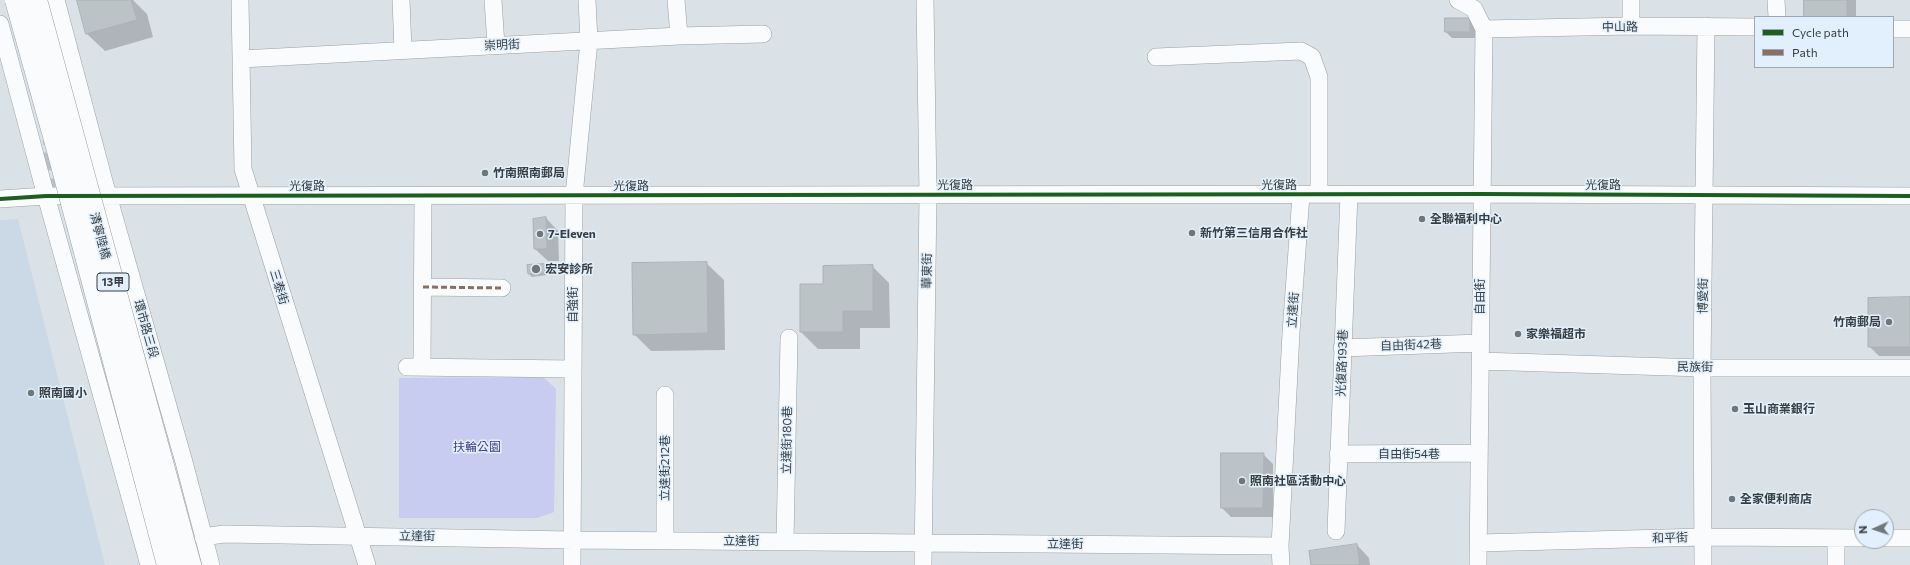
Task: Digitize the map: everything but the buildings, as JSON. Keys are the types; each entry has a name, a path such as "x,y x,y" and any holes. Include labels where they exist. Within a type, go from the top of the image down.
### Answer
{"main road":[{"name":"清寧陸橋","path":"16,0 59,154 168,565"},
{"name":"清寧陸橋","path":"36,0 190,565"}],"street":[{"name":"環市路三段","path":"56,0 108,196 184,462 211,565"},
{"name":"三泰街","path":"240,0 243,169 367,565"},
{"path":"401,0 403,50"},
{"path":"493,0 496,45"},
{"name":"自強街","path":"572,565 574,196 589,41 587,0"},
{"path":"676,0 679,36"},
{"name":"華東街","path":"923,565 928,195 925,0"},
{"path":"1458,0 1474,9 1484,29"},
{"path":"1630,0 1631,26"},
{"path":"1776,0 1777,16"},
{"path":"1780,0 1781,16"},
{"path":"0,24 71,288 149,565"},
{"name":"中山路","path":"1484,29 1631,26 1754,27"},
{"name":"博愛街","path":"1703,565 1702,368 1706,26"},
{"name":"自由街","path":"1478,565 1484,29"},
{"path":"1894,29 1910,29"},
{"name":"崇明街","path":"241,59 679,36 763,34"},
{"path":"1156,57 1301,51 1312,57 1319,77 1319,194"},
{"name":"光復路","path":"0,199 46,196 1319,194 1910,196"},
{"name":"光復路193巷","path":"1336,531 1349,194"},
{"name":"立達街","path":"1281,565 1280,546 1291,341 1301,195"},
{"path":"423,196 423,288 415,367 573,369"},
{"path":"71,288 129,271"},
{"path":"423,288 502,288"},
{"path":"77,308 135,291"},
{"name":"立達街180巷","path":"785,542 789,338"},
{"name":"自由街42巷","path":"1342,348 1480,343"},
{"name":"民族街","path":"1480,361 1702,368 1910,368"},
{"name":"立達街212巷","path":"665,541 666,395"},
{"name":"自由街54巷","path":"1338,454 1479,453"},
{"name":"立達街","path":"203,536 224,534 357,535 572,540 1280,546"},
{"name":"和平街","path":"1479,543 1703,537 1854,538"},
{"path":"1836,538 1836,565"},
{"path":"1894,538 1910,538"}],"shaded area":[{"name":"照南國小","path":"18,219 105,565 0,565 0,220"}],"green space":[{"name":"扶輪公園","path":"543,377 556,389 554,512 537,518 399,518 399,378"}],"tunnel":[{"path":"46,195 52,138"}],"marked path":[{"path":"423,287 502,288"}],"cycle path":[{"path":"0,199 46,196 1481,194 1910,196"}],"place":[{"name":"竹南照南郵局","path":"485,173"},
{"name":"全聯福利中心","path":"1422,219"},
{"name":"新竹第三信用合作社","path":"1192,233"},
{"name":"7-Eleven","path":"540,234"},
{"name":"宏安診所","path":"536,269"},
{"name":"竹南郵局","path":"1889,322"},
{"name":"家樂福超市","path":"1518,334"},
{"name":"照南國小","path":"31,393"},
{"name":"玉山商業銀行","path":"1735,409"},
{"name":"照南社區活動中心","path":"1242,481"},
{"name":"全家便利商店","path":"1732,499"}]}
